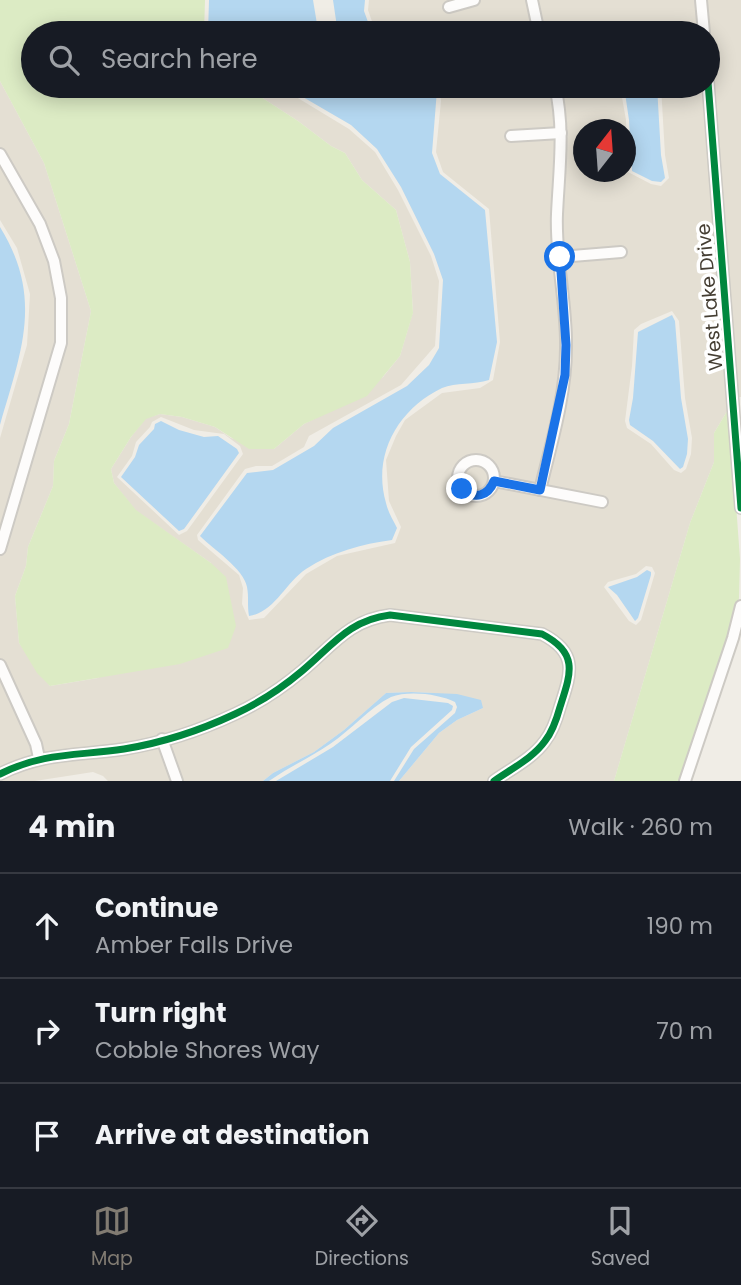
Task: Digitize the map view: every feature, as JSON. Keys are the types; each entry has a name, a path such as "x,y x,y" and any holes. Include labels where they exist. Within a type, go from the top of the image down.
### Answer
{"street":[{"path":"449,7 474,0"},
{"path":"532,0 536,21"},
{"path":"701,0 703,21"},
{"path":"540,490 565,375 566,345 557,216 562,162 557,98"},
{"name":"West Lake Drive","path":"709,98 741,508"},
{"path":"511,136 561,133"},
{"path":"0,154 40,224 54,261 61,298 61,343 0,549"},
{"path":"560,257 621,252"},
{"path":"494,481 602,502"},
{"path":"685,781 733,638 741,606"},
{"path":"0,774 39,758 126,748 202,728 237,713 301,673 353,626 371,618 390,615 542,634 556,641 566,656 571,672 555,723 546,741 530,756 494,781"},
{"path":"0,665 39,758"},
{"path":"162,739 177,781"}],"shaded area":[{"path":"369,0 697,0 699,21 372,21 368,10"},
{"path":"706,0 741,0 741,397 737,397 714,98 720,98 720,21 708,21"},
{"path":"0,81 44,163 91,311 69,424 54,461 53,486 28,547 26,566 15,596 19,643 50,686 98,678 211,563 135,510 114,483 111,469 146,418 160,414 182,417 215,427 231,438 274,449 304,424 334,409 383,377 400,356 413,312 410,262 396,210 362,180 345,153 263,98 298,98 349,129 375,152 398,190 431,256 439,281 435,346 401,385 309,436 304,447 272,466 245,469 197,535 198,540 239,575 243,588 242,604 249,620 264,618 306,574 337,556 395,543 401,527 389,501 386,460 405,420 442,393 480,388 493,380 500,342 489,209 443,172 436,152 441,98 622,98 626,119 573,119 573,182 636,182 636,176 661,186 669,178 662,98 705,98 729,408 714,433 714,462 690,523 614,781 399,781 439,733 457,720 483,708 434,693 411,692 386,693 314,752 263,781 108,781 93,772 35,781 0,781 0,438 27,345 30,294 17,248 0,220","holes":["672,311 679,321 685,398 692,438 691,454 686,469 681,473 674,470 651,444 627,428 625,421 634,330 641,324","161,417 194,430 224,434 240,446 243,454 187,531 179,535 117,477 132,456 136,442 152,422","646,566 652,567 655,573 641,620 636,625 629,621 604,587 608,582 636,574"]}],"green space":[{"path":"0,0 205,0 204,21 21,21 21,98 263,98 345,153 362,180 396,210 410,262 413,313 400,356 367,396 304,424 274,449 249,449 215,427 182,417 160,414 146,419 111,469 114,483 136,510 211,563 226,577 236,626 228,648 180,664 50,686 37,673 19,643 15,596 26,566 28,547 53,486 54,461 69,424 91,311 44,163 0,81"},
{"path":"729,408 740,559 739,598 729,637 681,781 614,781 690,523 714,462 714,433"}],"water":[{"path":"209,0 313,0 316,21 208,21"},
{"path":"333,0 365,0 364,11 368,21 336,21"},
{"path":"305,98 436,98 432,153 440,174 485,210 497,342 489,380 453,385 426,397 401,421 392,435 386,451 383,485 387,506 397,528 392,540 348,550 316,563 299,575 266,609 249,616 245,580 234,566 200,536 247,473 273,470 314,446 333,428 407,386 429,365 439,348 443,280 434,254 401,187 377,149 351,125"},
{"path":"626,98 658,98 665,178 661,182 652,181 636,173 636,119 629,119"},
{"path":"0,227 22,278 25,302 21,349 0,425"},
{"path":"672,315 675,321 681,398 688,439 687,454 680,469 653,441 630,425 629,420 638,332"},
{"path":"161,421 179,430 204,437 218,436 239,453 184,529 179,531 121,477 135,457 139,445 154,429 155,424"},
{"path":"647,570 651,575 635,621 608,587 637,577"},
{"path":"386,693 457,694 481,700 483,708 457,720 439,733 399,781 394,781 414,749 455,713 455,702 424,694 391,697 330,744 269,781 263,781 314,752"},
{"path":"404,698 448,703 453,706 452,710 411,747 390,781 276,781 333,747 392,702"}],"cycle path":[{"path":"709,98 741,508"},
{"path":"0,774 46,758 138,746 166,740 209,725 244,710 279,689 352,628 363,622 390,615 542,634 554,641 567,656 567,684 550,733 534,753 494,781"}],"route":[{"path":"462,489 472,495 483,494 494,481 540,490 565,375 566,345 560,257"}]}
